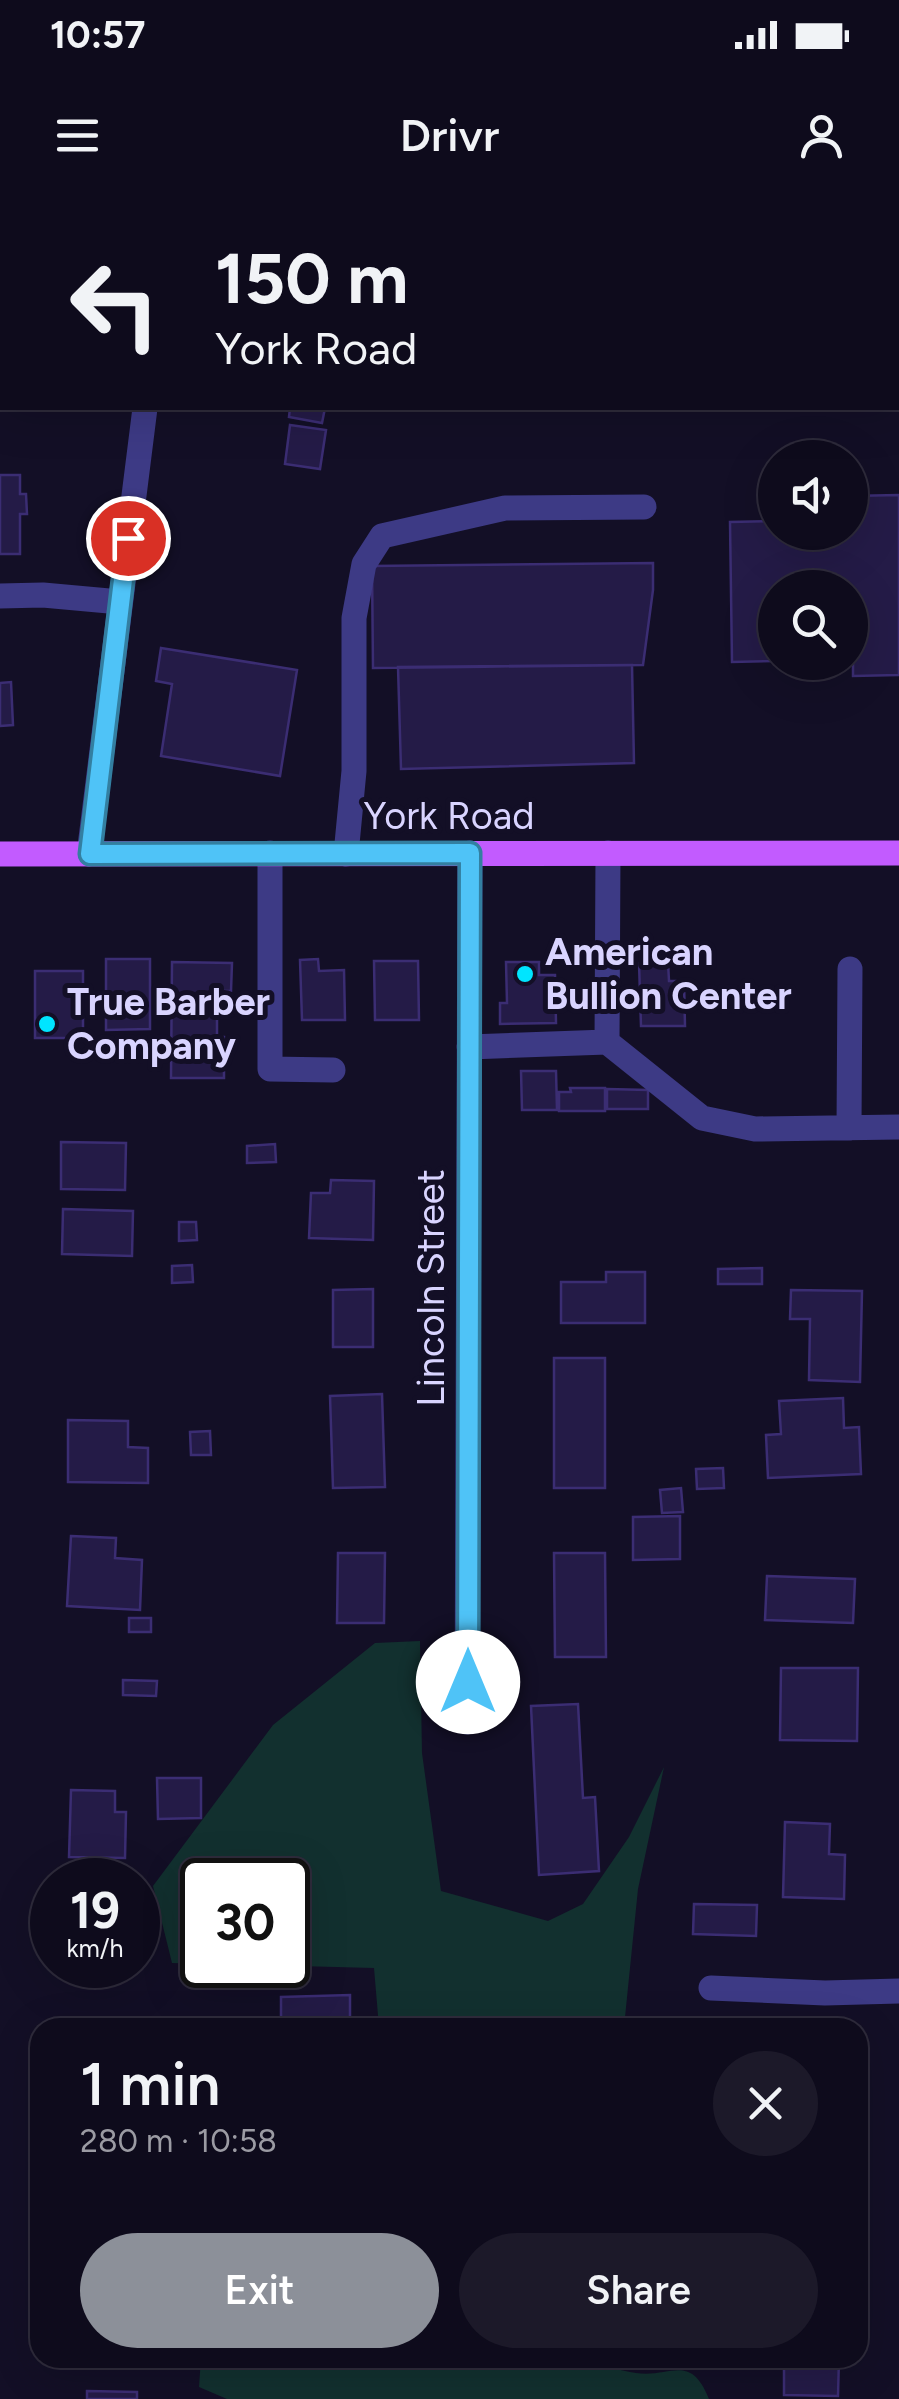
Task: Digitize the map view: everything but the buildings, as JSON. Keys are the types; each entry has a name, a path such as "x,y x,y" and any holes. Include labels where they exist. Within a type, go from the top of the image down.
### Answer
{"main road":[{"name":"York Road","path":"0,854 899,853"}],"street":[{"path":"90,854 145,410"},
{"path":"346,854 354,771 354,618 364,564 382,536 506,508 644,507"},
{"path":"0,596 43,595 120,602"},
{"name":"Lincoln Street","path":"468,1722 470,853"},
{"path":"270,854 270,1069 333,1070"},
{"path":"607,1042 608,854"},
{"path":"849,1128 850,969"},
{"path":"469,1047 607,1042 702,1118 755,1129 899,1127"},
{"path":"711,1988 826,1993 899,1991"}],"green space":[{"path":"420,1641 422,1753 441,1891 548,1921 583,1904 629,1837 664,1767 638,1889 625,2018 378,2018 374,1968 310,1966 310,1858 180,1858 180,1963 172,1963 160,1914 160,1877 273,1725 375,1643"},
{"path":"200,2368 615,2368 648,2374 687,2371 702,2385 709,2399 227,2399 199,2387"}],"place":[{"name":"American Bullion Center","path":"525,974"},
{"name":"True Barber Company","path":"47,1024"}],"route":[{"path":"128,538 90,854 470,853 468,1682"}]}
